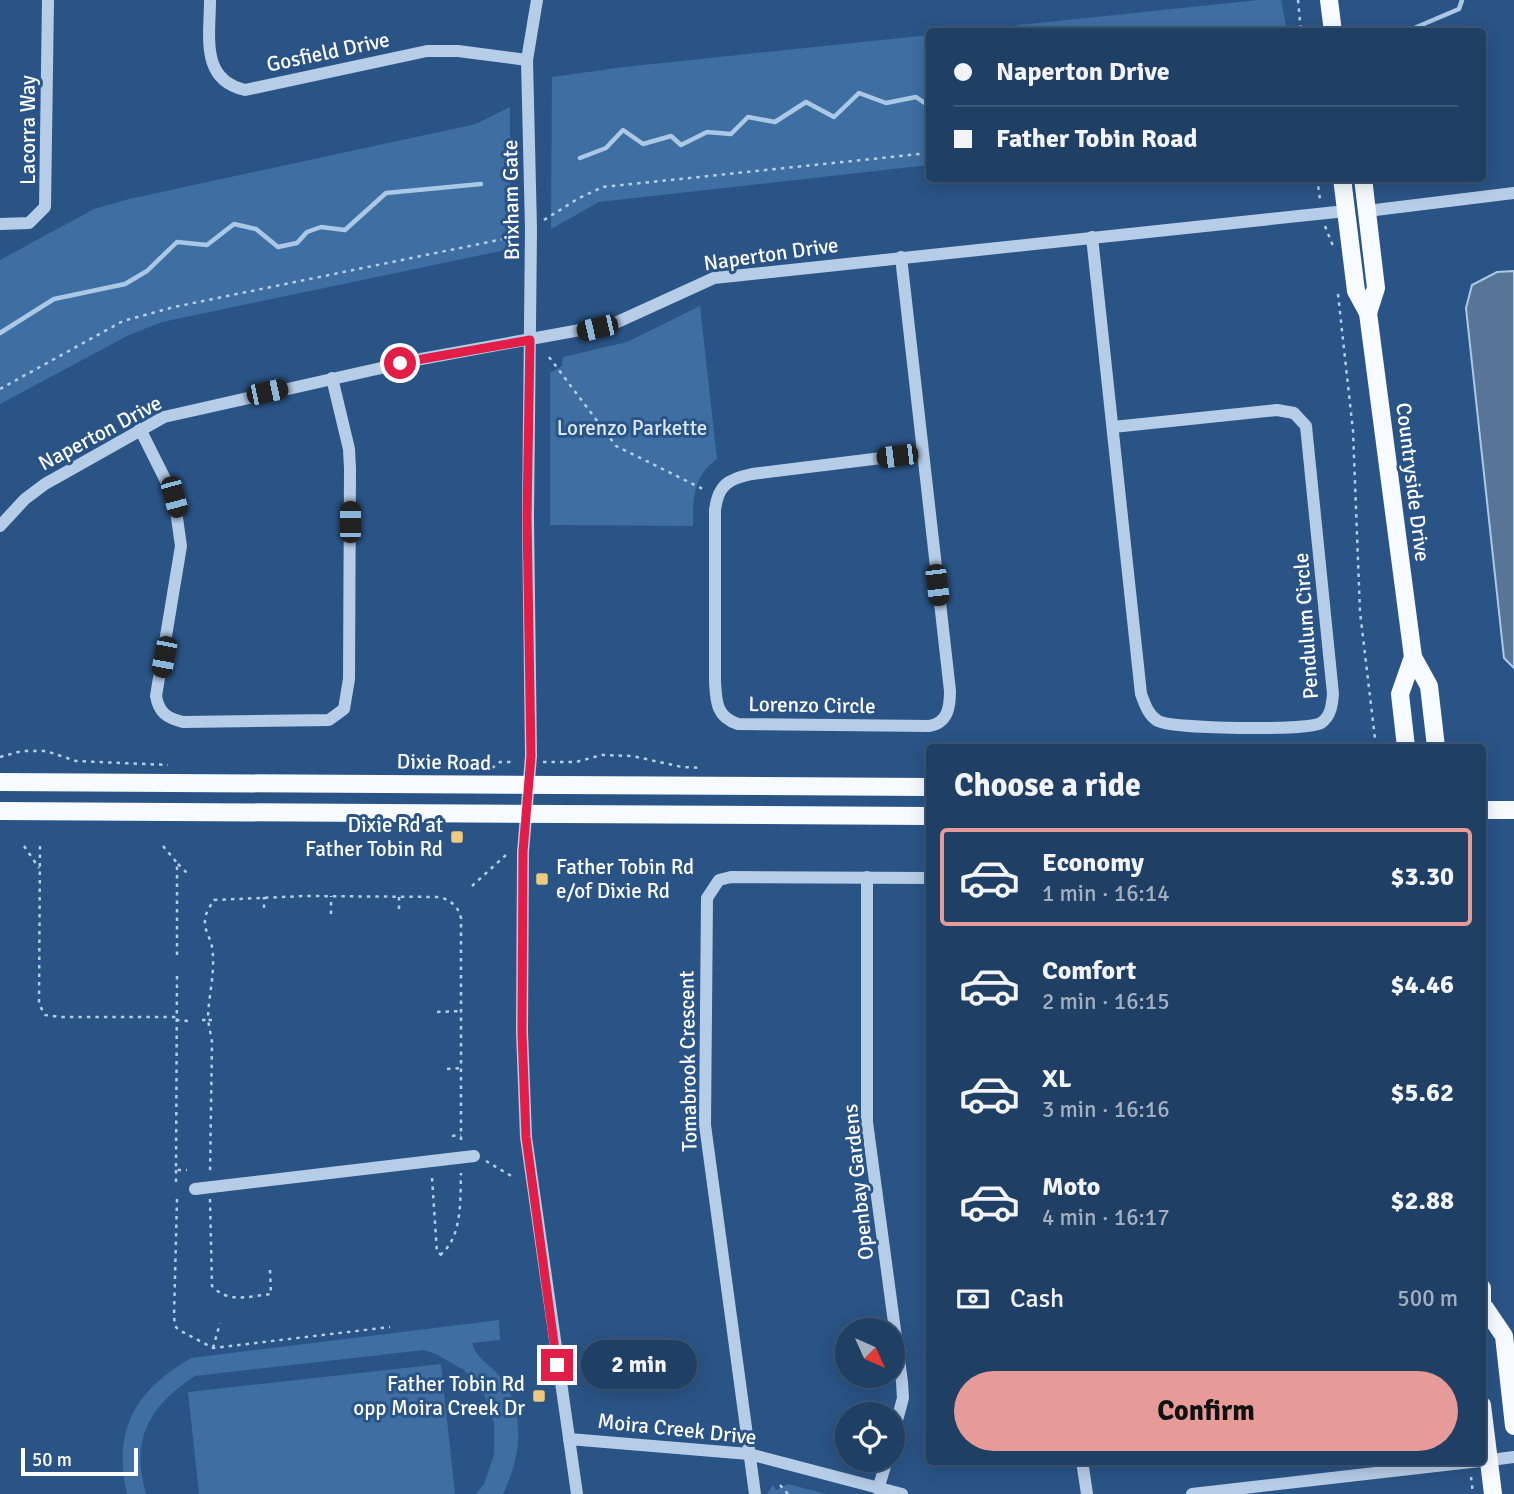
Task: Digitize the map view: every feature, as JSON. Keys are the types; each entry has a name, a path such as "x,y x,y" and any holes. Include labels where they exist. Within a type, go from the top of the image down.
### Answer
{"main road":[{"path":"1329,0 1332,28"},
{"name":"Countryside Drive","path":"1342,182 1356,291 1368,313 1413,657 1429,687 1436,744"},
{"name":"Countryside Drive","path":"1363,182 1377,288 1368,313"},
{"name":"Countryside Drive","path":"1406,744 1400,694 1413,657"},
{"name":"Dixie Road","path":"0,782 926,787"},
{"path":"1486,810 1514,810"},
{"path":"0,811 926,816"},
{"path":"1486,1315 1504,1336 1514,1426"},
{"path":"1485,1465 1493,1494"}],"street":[{"name":"Lacorra Way","path":"0,224 29,223 45,207 48,0"},
{"name":"Gosfield Drive","path":"210,0 209,59 219,77 233,87 245,90 427,51 457,51 527,60"},
{"name":"Brixham Gate","path":"537,0 527,60 531,229 528,785 522,1004 526,1137 577,1494"},
{"path":"1367,211 1514,193"},
{"name":"Naperton Drive","path":"0,526 25,499 45,484 164,416 194,407 332,378 613,324 714,278 1346,211"},
{"name":"Pendulum Circle","path":"1092,237 1140,680 1147,709 1152,717 1172,726 1299,729 1320,723 1329,716 1333,694 1310,447 1301,419 1294,413 1276,410 1113,427"},
{"name":"Lorenzo Circle","path":"901,257 950,691 948,711 937,724 914,726 738,724 729,721 717,708 715,681 715,510 717,494 722,485 733,478 752,474 922,453"},
{"path":"140,429 174,497 181,546 178,579 156,696 161,712 168,718 183,722 329,720 341,713 346,703 349,666 349,449 332,378"},
{"name":"Tomabrook Crescent","path":"755,1494 705,1125 707,898 719,880 731,877 926,878"},
{"name":"Openbay Gardens","path":"867,877 867,1122 902,1382 902,1402"},
{"path":"194,1189 473,1158"},
{"name":"Moira Creek Drive","path":"569,1439 750,1454 902,1494"},
{"path":"1486,1461 1514,1457"},
{"path":"1083,1465 1087,1494"},
{"path":"1192,1494 1262,1490 1453,1465"},
{"path":"878,1489 883,1472"}],"path":[{"path":"1298,0 1301,28"},
{"path":"0,389 123,321 174,307 436,252 512,240 579,198 603,187 926,153"},
{"path":"1317,182 1318,189"},
{"path":"1326,230 1334,258"},
{"path":"1337,284 1353,431 1360,612 1376,744"},
{"path":"549,357 616,446 705,490"},
{"path":"0,757 22,751 46,751 76,761 124,763"},
{"path":"565,762 602,755 632,756 682,767 704,768"},
{"path":"24,846 39,868"},
{"path":"40,846 39,1004 46,1015 188,1021"},
{"path":"163,846 188,874"},
{"path":"472,886 506,854"},
{"path":"177,863 177,957"},
{"path":"331,896 331,914"},
{"path":"264,897 264,908"},
{"path":"399,897 399,909"},
{"path":"270,1270 271,1294 223,1297 212,1286 209,1170 212,945 205,934 206,915 214,900 219,898 441,897 454,903 461,918 461,1135 473,1158 513,1178"},
{"path":"176,1184 177,976"},
{"path":"437,1012 462,1011"},
{"path":"202,1020 210,1020"},
{"path":"447,1069 461,1068"},
{"path":"452,1136 461,1135"},
{"path":"432,1178 436,1243 442,1256 457,1224 473,1158"},
{"path":"176,1170 187,1170"},
{"path":"177,1199 175,1326 214,1349 390,1327"},
{"path":"214,1349 220,1323"},
{"path":"780,1485 788,1494"}],"green space":[{"path":"1259,0 1281,0 1286,28 991,28"},
{"path":"926,35 926,165 599,202 551,229 552,77"},
{"path":"510,107 510,249 162,322 129,335 0,404 0,260 94,209 129,199 476,124"},
{"name":"Lorenzo Parkette","path":"700,306 717,459 703,473 696,488 693,526 550,525 550,373 562,366 563,357 627,342"},
{"path":"499,1320 500,1340 472,1343 479,1356 506,1385 517,1416 517,1448 503,1494 476,1494 484,1484 494,1455 494,1423 484,1394 464,1370 424,1350 195,1376 179,1387 155,1412 142,1441 140,1457 146,1494 127,1494 123,1450 126,1431 133,1414 156,1384 191,1358"},
{"path":"441,1364 455,1494 199,1494 188,1392"},
{"path":"788,1484 826,1494 767,1494 773,1485 776,1490"}],"shaded area":[{"path":"1514,271 1514,668 1504,658 1466,308 1472,285 1497,272"}],"waterway":[{"path":"1414,28 1459,9 1462,0"},
{"path":"580,158 606,148 623,130 643,144 671,136 681,145 707,132 731,134 748,117 775,122 806,102 834,117 859,93 886,103 916,97 926,104"},
{"path":"0,333 54,299 125,284 147,271 177,242 207,245 234,224 256,229 278,247 297,243 307,232 321,227 345,230 386,193 481,184"}],"place":[{"name":"Dixie Rd at Father Tobin Rd","path":"457,837"},
{"name":"Father Tobin Rd e/of Dixie Rd","path":"542,879"},
{"name":"Father Tobin Rd opp Moira Creek Dr","path":"539,1396"}],"route":[{"path":"400,363 530,340 527,517 531,756 523,852 522,1032 526,1137 557,1365"}]}
